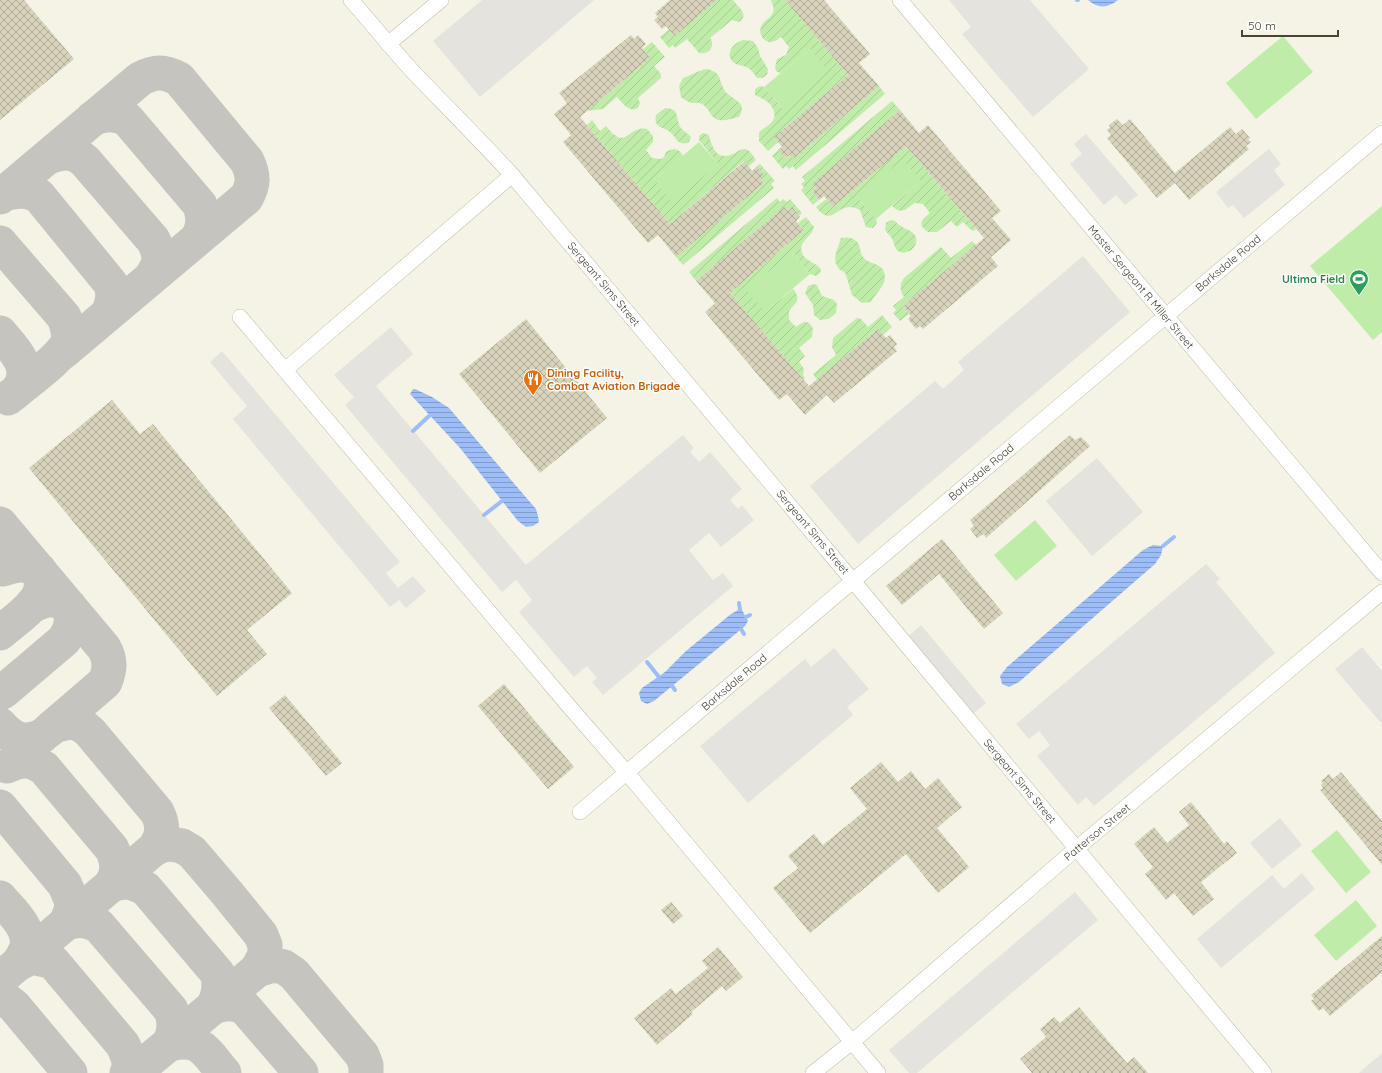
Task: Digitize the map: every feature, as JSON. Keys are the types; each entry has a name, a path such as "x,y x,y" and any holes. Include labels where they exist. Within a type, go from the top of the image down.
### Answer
{"street":[{"name":"Sergeant Sims Street","path":"351,0 388,44 512,175 1264,1073"},
{"path":"388,44 441,0"},
{"name":"Master Sergeant R Miller Street","path":"900,0 1382,574"},
{"name":"Barksdale Road","path":"580,812 1382,133"},
{"path":"285,370 512,175"},
{"path":"240,317 878,1073"},
{"name":"Patterson Street","path":"813,1073 852,1042 1077,848 1382,592"}],"green space":[{"path":"717,0 733,0 742,11 743,17 739,22 732,20 710,38 712,41 712,47 706,53 699,53 687,39 675,48 673,45 669,48 660,37 669,29 675,35"},
{"path":"771,0 785,0 848,75 774,137 778,142 768,151 759,141 759,133 773,120 774,111 769,103 755,95 755,89 760,86 764,87 783,109 810,49 781,73 777,72 775,68 777,59 786,55 789,47 781,37 772,42 766,41 762,38 760,30 762,25 771,16 774,10"},
{"path":"1283,36 1313,72 1256,119 1226,83"},
{"path":"743,40 753,41 758,48 760,56 768,69 767,75 762,78 757,78 753,72 745,66 736,64 730,58 730,50 735,44"},
{"path":"652,42 665,57 654,66 661,74 661,78 638,98 640,103 638,108 629,108 617,97 603,109 587,111 650,58 643,49"},
{"path":"810,49 828,71 783,109 764,87"},
{"path":"708,69 718,75 725,91 741,104 742,112 739,117 727,120 716,119 703,105 699,103 691,103 681,97 679,86 683,78 698,71"},
{"path":"879,86 885,94 796,170 793,166 789,169 786,166 783,169 772,156 778,150 785,158 789,155 793,159"},
{"path":"892,101 900,110 813,184 816,188 812,191 819,200 813,205 801,190 804,187 801,184 805,181 802,177"},
{"path":"665,108 676,112 679,125 691,137 689,142 683,144 678,142 671,133 656,123 656,115"},
{"path":"592,120 600,131 606,126 613,134 623,138 640,129 647,129 653,136 653,142 646,150 652,158 661,159 664,157 666,152 671,150 680,151 683,156 654,180 718,164 699,140 699,136 703,133 709,135 714,149 719,154 727,156 745,149 750,152 756,160 749,166 744,161 670,224 587,125"},
{"path":"699,142 718,164 673,203 654,180"},
{"path":"906,146 976,229 974,231 963,222 957,227 951,221 937,232 928,232 922,227 921,224 924,218 930,213 923,204 915,203 902,211 892,206 921,181 857,197 876,219 877,223 873,228 866,227 860,210 852,207 846,207 828,216 816,207 826,199 833,207"},
{"path":"903,159 921,181 876,219 857,197"},
{"path":"760,164 775,181 771,184 774,188 683,265 676,257 764,183 760,179 764,175 757,166"},
{"path":"777,198 780,202 783,199 787,202 790,199 802,213 799,216 792,208 788,211 784,207 696,281 689,272"},
{"name":"Ultima Field","path":"1382,206 1382,332 1373,340 1310,266"},
{"path":"806,217 814,227 813,231 801,246 801,250 805,258 820,268 820,273 816,276 810,274 792,252 765,312 793,289 796,293 798,298 796,303 789,311 789,320 796,327 803,322 808,322 813,329 812,337 799,348 805,356 799,362 804,369 803,376 805,378 803,379 730,293 804,230 798,223"},
{"path":"891,220 895,221 914,234 916,242 910,251 902,252 898,251 896,248 892,239 885,230 886,223"},
{"path":"845,237 853,239 858,243 864,258 869,262 878,265 883,270 885,278 884,281 871,302 862,303 852,295 846,275 836,264 835,258 841,238"},
{"path":"972,241 976,245 903,306 909,314 900,321 893,313 896,310 893,306 904,297 901,283 904,278 941,247 951,258"},
{"path":"792,252 810,274 765,312 746,290"},
{"path":"813,284 817,285 822,296 834,300 837,304 836,313 829,319 820,320 814,315 813,305 805,293 808,286"},
{"path":"882,315 892,327 883,335 878,329 817,380 813,374 836,355 832,347 833,338 857,318 861,319 868,327"},
{"path":"1035,520 1057,546 1016,581 994,555"},
{"path":"1337,830 1371,872 1346,893 1311,851"},
{"path":"1356,900 1377,926 1336,961 1314,935"}],"shaded area":[{"path":"482,0 594,0 480,97 433,41"},
{"path":"949,0 1030,0 1089,69 1033,117 962,34 971,27"},
{"path":"1086,134 1138,195 1125,205 1116,195 1104,205 1070,164 1082,154 1074,144"},
{"path":"1269,149 1281,164 1274,170 1285,185 1244,218 1233,205 1228,208 1216,192"},
{"path":"1083,256 1130,312 858,544 810,486 935,381 943,389 964,370 958,362"},
{"path":"391,327 413,354 376,386 526,565 683,435 694,448 690,452 699,462 710,452 742,489 730,500 738,509 742,505 754,520 721,547 709,533 689,550 713,580 723,573 733,586 603,695 592,682 597,678 587,666 574,677 519,612 532,600 516,580 502,592 345,405 354,397 334,375"},
{"path":"222,351 400,562 386,573 398,588 413,576 426,591 406,608 399,600 390,607 233,419 247,406 210,362"},
{"path":"1097,458 1143,512 1092,556 1046,501"},
{"path":"1206,564 1220,579 1216,582 1275,653 1094,806 1086,797 1078,805 1037,756 1050,745 1039,731 1029,739 1016,724"},
{"path":"921,625 986,703 968,718 903,641"},
{"path":"1362,647 1382,671 1382,724 1335,669"},
{"path":"834,648 869,689 847,707 853,715 748,803 700,746 805,659 811,667"},
{"path":"1280,818 1302,845 1272,869 1250,843"},
{"path":"1302,873 1315,889 1221,968 1197,939 1272,875 1284,889"},
{"path":"1075,892 1098,920 917,1073 909,1073 889,1050"},
{"path":"1382,1053 1382,1073 1359,1073"}],"water":[{"path":"1088,0 1118,0 1107,6 1099,6"},
{"path":"413,389 432,397 449,408 536,509 539,522 533,526 526,527 518,521 460,448 410,394"},
{"path":"1153,545 1163,546 1161,555 1155,564 1019,682 1009,687 1002,684 1000,676 1007,667 1143,550"},
{"path":"738,610 742,610 748,621 745,626 654,701 647,704 641,701 639,693 642,688 665,672 686,651"}],"building":[{"path":"0,0 24,0 74,59 0,120"},
{"path":"670,0 717,0 675,36 666,26 662,29 654,20 658,17 655,13"},
{"path":"785,0 824,0 870,54 859,63 879,86 793,159 789,155 785,158 778,150 782,147 774,137 848,75"},
{"path":"631,35 634,39 638,35 646,44 642,48 650,58 580,117 670,224 745,161 752,171 757,166 764,175 760,179 764,183 676,257 658,235 648,243 563,142 571,135 554,114 567,103 559,93"},
{"path":"900,110 919,133 928,125 1001,211 992,218 1011,240 991,257 998,266 923,329 920,326 916,329 908,319 911,316 903,306 984,238 906,146 833,207 824,196 819,200 812,191 816,188 812,184"},
{"path":"1117,119 1123,125 1130,119 1175,173 1230,127 1236,134 1242,129 1250,138 1248,139 1251,142 1246,146 1249,149 1189,200 1175,183 1157,198 1107,138 1111,135 1107,130 1110,127 1109,125"},
{"path":"784,207 788,211 792,207 800,217 796,221 804,230 730,293 809,386 878,329 886,338 890,335 897,344 894,347 897,351 834,403 827,395 805,415 787,394 779,400 705,312 715,303 696,281"},
{"name":"Dining Facility, Combat Aviation Brigade","path":"526,319 607,418 540,473 459,374"},
{"path":"112,400 140,434 153,424 292,593 247,630 267,654 217,696 29,468"},
{"path":"1070,435 1075,440 1081,437 1090,446 986,538 984,534 977,538 970,529 974,526 970,520"},
{"path":"942,539 1003,613 984,629 939,574 902,605 886,586"},
{"path":"504,684 574,767 548,789 478,706"},
{"path":"285,695 342,763 326,776 269,708"},
{"path":"881,762 898,782 911,771 925,789 938,778 962,807 937,828 969,867 938,893 906,854 810,933 773,888 798,868 788,856 814,834 823,845 867,809 850,788"},
{"path":"1341,772 1382,821 1382,865 1320,790 1323,788 1321,784 1323,783 1321,781 1329,774 1333,779"},
{"path":"1191,802 1224,844 1227,841 1237,853 1201,882 1214,899 1193,916 1174,893 1166,900 1145,874 1153,867 1134,844 1154,827 1167,843 1189,825 1179,812"},
{"path":"671,902 683,916 673,924 661,910"},
{"path":"1382,936 1382,972 1330,1016 1323,1008 1319,1011 1311,1001 1314,999 1311,995"},
{"path":"718,947 743,977 726,991 722,986 691,1012 693,1014 657,1045 634,1018 671,988 676,994 708,968 702,961"},
{"path":"1079,1007 1127,1063 1134,1057 1148,1073 1032,1073 1020,1059 1046,1037 1040,1029 1054,1017 1060,1023"}],"waterway":[{"path":"413,431 429,416"},
{"path":"484,515 502,501"},
{"path":"1163,546 1174,537"},
{"path":"739,603 740,610"},
{"path":"746,617 750,615"},
{"path":"741,629 744,634"},
{"path":"647,662 659,677"},
{"path":"672,686 675,690"}],"taxiway":[{"path":"0,197 140,79 155,73 169,74 179,79 247,161 252,176 252,184 246,198 63,352"},
{"path":"93,118 110,115 127,119 200,205 203,222 198,238"},
{"path":"48,157 68,153 81,157 85,161 153,240 159,254 159,258 157,267 152,276"},
{"path":"5,193 26,191 39,196 111,284 112,299 108,313"},
{"path":"0,243 64,317 69,339 65,348 46,368 18,390"},
{"path":"0,333 16,352 23,367 24,374 23,382 18,390 8,398"},
{"path":"0,524 104,648 109,661 109,669 105,682 48,731"},
{"path":"0,633 30,608 39,596 41,589 39,570 21,565 3,569"},
{"path":"0,693 64,640 69,631 71,624 69,606 55,600 47,600 33,605"},
{"path":"0,979 155,848 161,835 162,826 157,812 90,732 81,725 73,723 65,723 54,726"},
{"path":"0,725 14,737 19,739 30,740 42,736"},
{"path":"7,766 17,762 26,761 44,768 112,849 116,858 117,867 114,880 111,885 129,882 146,889 218,974 219,983 217,999 213,1007 134,1073"},
{"path":"0,807 65,885 72,902 71,911 66,923 83,921 91,922 99,926 171,1010 174,1019 174,1027 170,1044 180,1042 196,1044 207,1052 224,1073"},
{"path":"155,848 171,844 182,846 192,852 227,893 261,935 265,945 265,955 257,970"},
{"path":"0,898 19,920 26,932 27,946 19,963"},
{"path":"19,963 32,957 53,962 123,1045 129,1063 127,1073"},
{"path":"213,1007 257,970 273,965 284,967 294,974 362,1055 366,1065 366,1073"},
{"path":"0,998 5,999 14,1006 70,1073"},
{"path":"213,1007 229,1004 245,1008 301,1073"}],"place":[{"name":"Ultima Field","path":"1359,296"},
{"name":"Dining Facility, Combat Aviation Brigade","path":"533,396"}]}
